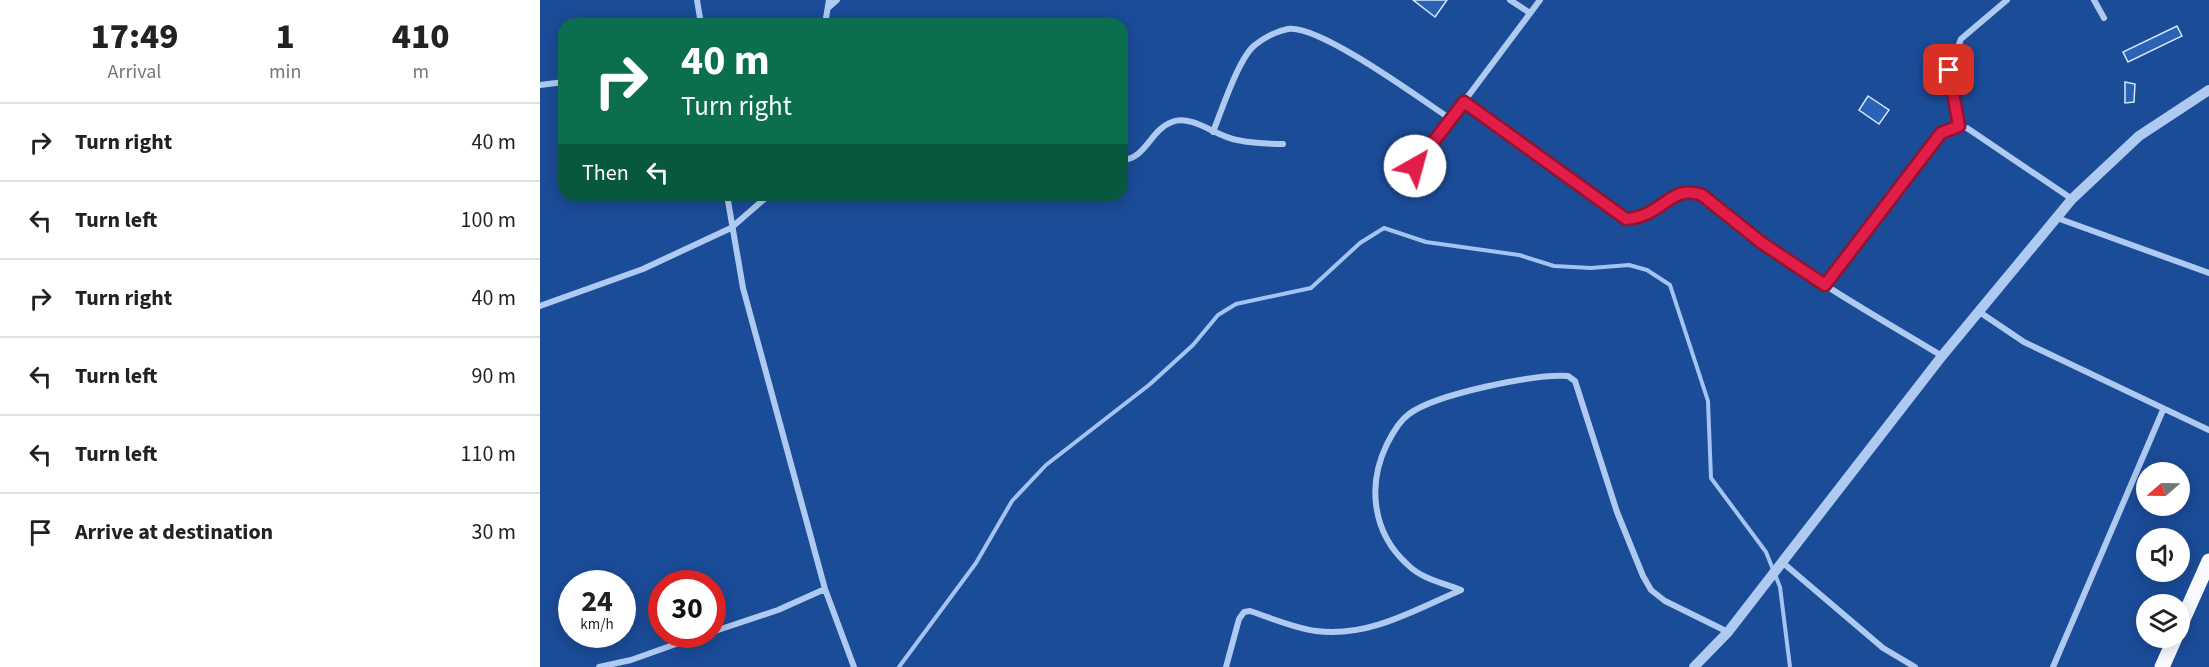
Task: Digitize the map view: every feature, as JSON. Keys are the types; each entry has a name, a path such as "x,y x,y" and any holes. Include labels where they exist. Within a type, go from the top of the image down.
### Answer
{"main road":[{"path":"2190,604 2209,561"},
{"path":"2162,667 2171,648"}],"street":[{"path":"697,0 700,18"},
{"path":"826,18 829,0"},
{"path":"828,8 837,0"},
{"path":"1510,0 1530,13"},
{"path":"1415,166 1452,120 1539,0"},
{"path":"1959,126 1949,70 1961,39 2007,0"},
{"path":"2094,0 2104,18"},
{"path":"1213,132 1244,60 1253,46 1272,34 1289,28 1332,42 1452,120"},
{"path":"540,85 558,83"},
{"path":"1694,667 1728,632 1942,356 2072,199 2139,136 2209,90"},
{"path":"1464,102 1626,219 1641,218 1658,210 1680,191 1692,191 1702,195 1762,243 1825,285 1942,356"},
{"path":"1128,158 1138,154 1160,130 1172,122 1186,120 1235,140 1283,144"},
{"path":"1825,285 1941,133 1959,126 1967,128 2072,199"},
{"path":"729,201 731,228 743,288 825,588 854,667"},
{"path":"540,306 643,270 731,228 762,201"},
{"path":"2057,218 2209,273"},
{"path":"1978,311 2024,342 2209,430"},
{"path":"1226,667 1239,619 1244,612 1250,611 1314,631 1350,630 1376,626 1461,590 1425,577 1407,565 1389,542 1374,501 1374,484 1379,459 1397,426 1408,415 1429,404 1478,390 1562,376 1573,378 1575,381 1621,521 1647,583 1665,601 1728,632"},
{"path":"2053,667 2163,410"},
{"path":"1782,562 1883,648 1915,667"},
{"path":"726,627 778,610 825,588"},
{"path":"598,667 631,660 665,648"},
{"path":"625,667 631,660"}],"building":[{"path":"1413,0 1447,0 1435,17"},
{"path":"2177,26 2182,36 2128,62 2123,52"},
{"path":"2125,82 2135,84 2134,102 2125,103"},
{"path":"1868,96 1889,110 1879,124 1859,110"}],"waterway":[{"path":"899,667 976,563 1012,501 1046,465 1149,385 1193,345 1218,315 1236,304 1311,288 1360,243 1384,228 1426,242 1519,255 1554,266 1591,268 1629,265 1647,270 1670,285 1708,401 1711,478 1766,552 1780,587 1790,667"}],"route":[{"path":"1415,166 1464,102 1626,219 1641,218 1658,210 1680,191 1692,191 1702,195 1762,243 1825,285 1941,133 1950,127 1959,126 1949,70"}]}
